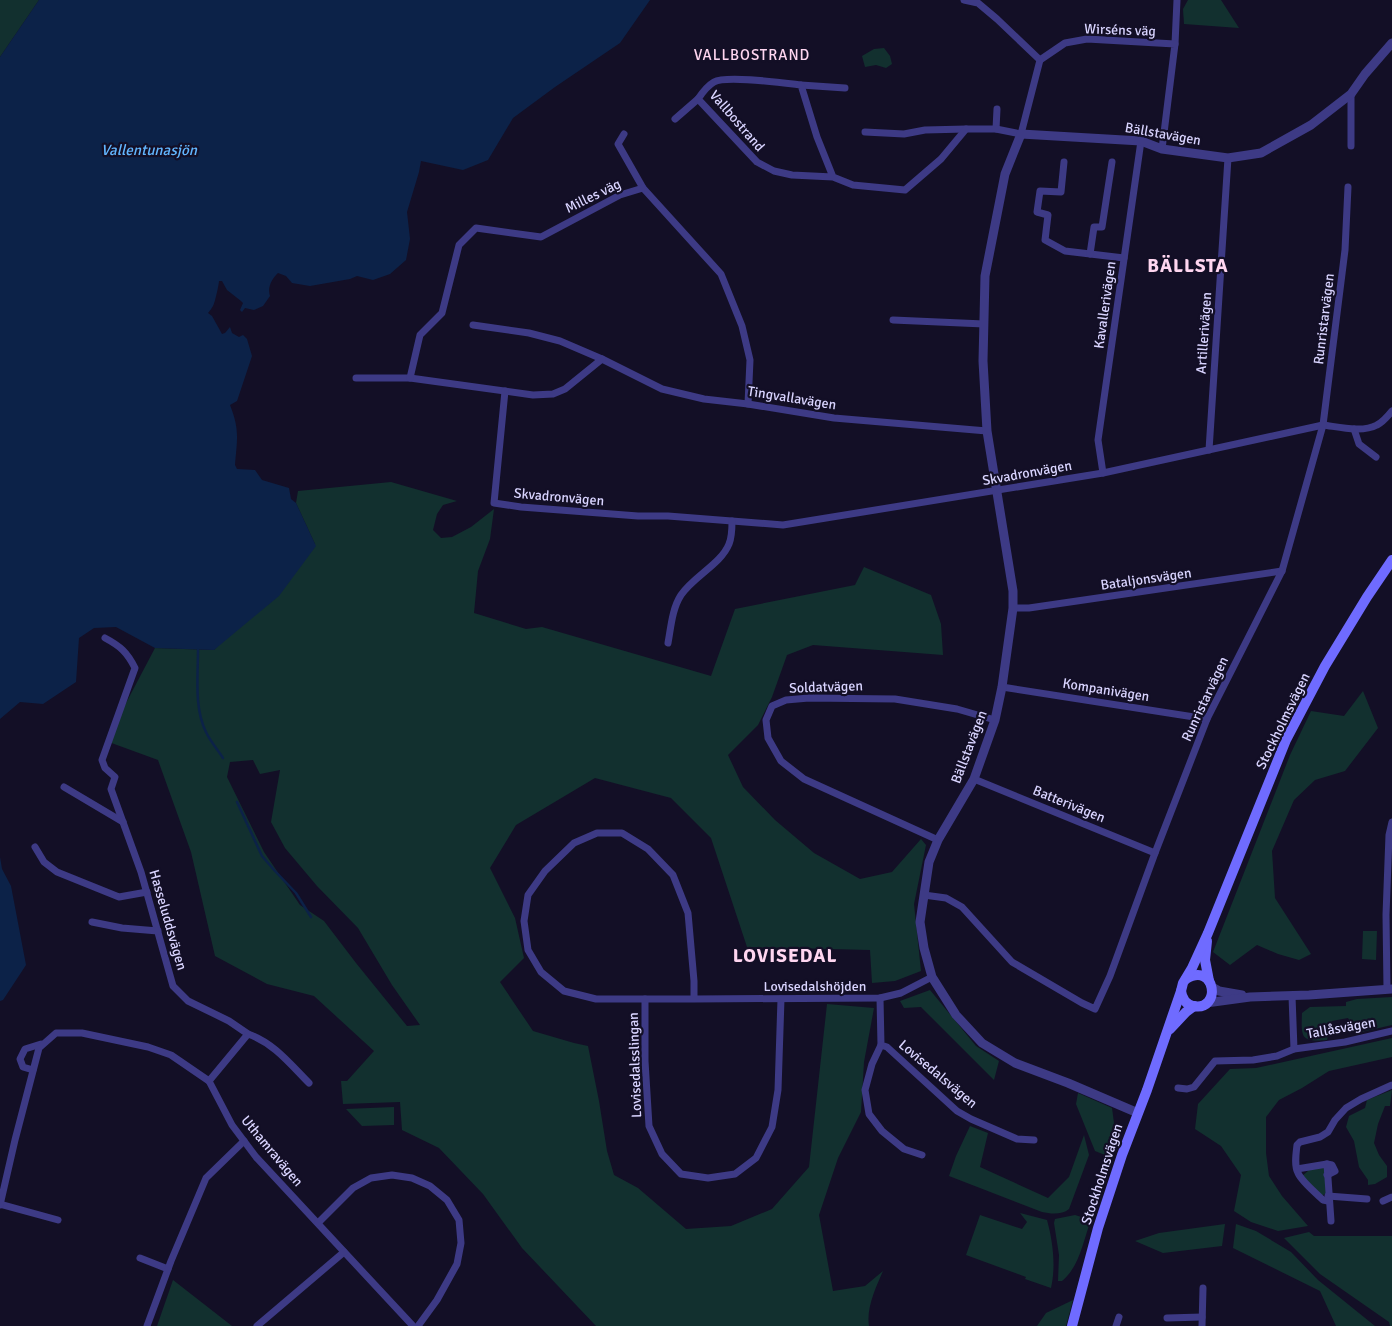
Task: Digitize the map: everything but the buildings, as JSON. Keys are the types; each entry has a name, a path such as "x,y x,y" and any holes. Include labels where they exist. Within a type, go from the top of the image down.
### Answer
{"main road":[{"name":"Stockholmsvägen","path":"1186,978 1208,933 1286,740 1325,666 1392,560"},
{"name":"Stockholmsvägen","path":"1208,933 1205,960 1211,984"},
{"path":"1200,975 1205,977 1211,984 1211,997 1201,1006 1194,1006 1185,1002 1182,997 1181,986 1186,978 1200,975"},
{"name":"Stockholmsvägen","path":"1072,1326 1098,1228 1122,1155 1181,992"},
{"name":"Stockholmsvägen","path":"1166,1034 1194,1006"}],"street":[{"path":"865,132 904,134 924,130 966,129 996,130 1021,134 1040,60 997,19 978,4 964,0"},
{"name":"Wirséns väg","path":"1162,149 1175,44 1177,0"},
{"name":"Wirséns väg","path":"1040,60 1065,43 1087,39 1175,44"},
{"name":"Bällstavägen","path":"1138,1113 1015,1063 982,1043 956,1015 932,977 924,948 920,922 929,862 938,840 974,779 996,720 1013,608 1013,591 987,431 983,362 985,276 1005,174 1021,134 1141,141 1162,149 1228,158 1261,153 1311,124 1351,94 1365,74 1392,43"},
{"name":"Vallbostrand","path":"845,88 740,79 715,80 698,99 757,162 774,171 792,175 833,177 853,185 905,190 941,158 966,129"},
{"path":"801,85 817,137 833,177"},
{"path":"1351,94 1351,146"},
{"path":"675,120 698,99"},
{"path":"996,130 997,109"},
{"path":"624,134 618,144 642,188"},
{"name":"Kavallerivägen","path":"1103,473 1098,440 1141,141"},
{"name":"Artillerivägen","path":"1208,450 1228,158"},
{"path":"1064,162 1061,192 1040,191 1037,212 1048,215 1045,240 1065,251 1124,258"},
{"path":"1090,254 1094,227 1102,227 1112,162"},
{"name":"Runristarvägen","path":"924,895 946,898 962,907 1012,962 1094,1009 1110,976 1207,719 1282,572 1323,425 1345,250 1348,187"},
{"name":"Milles väg","path":"410,378 420,335 442,313 459,245 476,228 541,237 620,195 642,188 721,274 742,326 750,360 748,404"},
{"path":"893,320 984,324"},
{"name":"Tingvallavägen","path":"474,325 529,332 560,341 662,389 704,399 834,418 987,431"},
{"path":"356,378 410,378 533,395 553,394 565,389 602,360"},
{"name":"Skvadronvägen","path":"505,391 494,502 521,507 783,525 1103,473 1323,425 1354,429 1373,427 1380,424 1392,411"},
{"path":"1354,429 1359,444 1376,457"},
{"path":"668,643 675,606 690,584 717,560 729,545 732,521"},
{"name":"Bataljonsvägen","path":"1013,608 1029,608 1282,572"},
{"name":"Hasseluddsvägen","path":"104,638 120,647 130,658 134,668 102,760 105,768 115,777 111,790 142,872 173,986 188,1001 229,1021 248,1034 261,1039 276,1050 309,1083"},
{"name":"Kompanivägen","path":"1002,687 1207,719"},
{"name":"Soldatvägen","path":"938,840 804,779 781,761 768,738 766,720 772,706 786,700 809,698 895,699 957,708 996,720"},
{"name":"Batterivägen","path":"974,779 1155,853"},
{"path":"64,787 123,822"},
{"path":"1206,1003 1250,997 1390,989 1389,835 1392,822"},
{"name":"Lovisedalshöjden","path":"694,999 688,913 673,876 648,849 622,833 597,833 574,843 545,871 528,895 524,921 528,950 541,972 564,991 596,999 694,999 781,998 880,998 901,993 932,977"},
{"path":"35,847 44,862 57,872 119,897 147,892"},
{"path":"92,922 122,928 158,931"},
{"path":"1211,984 1220,991 1250,997"},
{"path":"1292,996 1294,1049"},
{"name":"Lovisedalsslingan","path":"645,999 649,1126 662,1154 681,1174 708,1178 735,1174 756,1158 772,1128 778,1090 781,998"},
{"name":"Lovisedalsvägen","path":"880,998 881,1045 872,1064 865,1090 869,1114 882,1131 904,1149 922,1155"},
{"name":"Tallåsvägen","path":"1178,1088 1187,1090 1194,1087 1215,1061 1253,1060 1277,1056 1294,1049 1345,1042 1392,1031"},
{"name":"Uthamravägen","path":"33,1070 23,1067 20,1059 25,1049 45,1043 56,1033 82,1034 148,1047 171,1056 209,1081 232,1125 256,1156 413,1326"},
{"path":"209,1081 248,1034"},
{"path":"45,1043 38,1048 0,1204 58,1220"},
{"name":"Lovisedalsvägen","path":"881,1045 887,1047 957,1111 1016,1139 1034,1140"},
{"path":"1367,1199 1323,1200 1298,1175 1297,1145 1300,1142 1320,1137 1328,1132 1335,1120 1346,1108 1392,1085"},
{"path":"147,1326 168,1269 206,1178 244,1141"},
{"path":"1297,1169 1326,1164 1331,1221"},
{"path":"318,1223 353,1188 371,1178 392,1175 412,1178 430,1186 447,1200 459,1220 461,1242 457,1264 437,1300 418,1326"},
{"path":"1383,1201 1392,1197"},
{"path":"257,1326 344,1252"},
{"path":"140,1258 168,1269"},
{"path":"1202,1326 1203,1288"},
{"path":"1116,1326 1119,1317"},
{"path":"1167,1318 1202,1318"}],"green space":[{"path":"0,0 39,0 0,57"},
{"path":"1188,0 1221,0 1239,28 1184,24 1183,9"},
{"path":"884,48 890,56 892,64 886,68 876,65 865,67 862,56 874,49"},
{"path":"391,482 457,501 443,505 437,514 433,530 441,538 452,537 471,527 494,509 490,539 478,571 474,613 526,629 542,627 711,676 735,609 855,585 864,567 931,595 941,624 943,655 813,645 787,655 772,697 758,725 728,755 743,787 775,820 814,853 860,879 892,872 921,839 926,845 914,904 921,971 895,981 872,983 870,950 747,947 711,838 671,798 595,778 516,825 490,868 515,918 524,958 500,982 533,1031 588,1046 607,1151 614,1175 638,1188 686,1229 731,1226 772,1209 809,1167 827,1004 874,1008 864,1062 861,1112 838,1158 819,1215 833,1291 865,1286 883,1271 870,1305 869,1326 596,1326 522,1248 483,1194 439,1148 402,1130 400,1102 343,1104 341,1081 347,1081 374,1051 314,996 267,984 215,956 191,852 158,760 106,741 155,648 214,650 315,544 296,503 298,491","holes":["253,760 260,774 280,770 271,822 285,848 317,886 358,928 392,985 420,1025 407,1026 324,921 300,905 264,852 227,777 230,762"]},
{"path":"1363,691 1378,728 1345,771 1315,780 1294,800 1272,851 1275,898 1311,954 1299,960 1257,945 1230,965 1213,952 1290,755 1311,711 1344,716"},
{"path":"1363,931 1377,931 1376,960 1362,959"},
{"path":"930,990 976,1046 999,1061 994,1080 921,1007 904,1008 900,1001"},
{"path":"1392,997 1392,1025 1357,1033 1348,1018 1332,1021 1327,1040 1312,1040 1304,1037 1302,1013 1310,1007 1346,1006 1346,1002 1357,999"},
{"path":"1392,1038 1392,1057 1329,1071 1279,1100 1266,1117 1266,1153 1269,1176 1282,1196 1308,1226 1278,1231 1251,1222 1234,1211 1241,1175 1221,1146 1195,1129 1198,1104 1230,1069 1256,1068"},
{"path":"1392,1090 1390,1106 1385,1106 1378,1124 1374,1143 1379,1155 1387,1166 1387,1177 1375,1184 1368,1185 1368,1180 1359,1167 1354,1141 1346,1127 1349,1116 1365,1108 1367,1100"},
{"path":"1078,1093 1112,1108 1114,1123 1105,1155 1095,1151 1076,1104"},
{"path":"394,1107 394,1125 362,1126 346,1109"},
{"path":"970,1126 988,1133 980,1167 1048,1198 1069,1177 1084,1135 1089,1155 1069,1209 1053,1214 1042,1212 949,1176"},
{"path":"1326,1167 1327,1193 1320,1195 1302,1176 1308,1171 1306,1169"},
{"path":"1020,1213 1047,1220 1053,1254 1051,1288 966,1255 980,1215 1022,1229 1027,1222"},
{"path":"1075,1215 1091,1220 1077,1261 1068,1275 1062,1281 1058,1281 1059,1255 1055,1219"},
{"path":"1225,1224 1222,1246 1163,1253 1135,1241 1159,1233"},
{"path":"1236,1224 1256,1231 1291,1252 1318,1280 1375,1326 1336,1326 1320,1291 1233,1248"},
{"path":"1309,1232 1314,1236 1392,1236 1392,1326 1320,1274 1284,1238"},
{"path":"173,1280 232,1326 157,1326"},
{"path":"1073,1300 1066,1326 1037,1326 1046,1313"}],"water":[{"name":"Vallentunasjön","path":"39,0 650,0 620,43 513,118 488,160 463,170 421,161 407,212 410,239 406,260 390,274 373,280 357,276 310,286 292,283 286,276 278,273 271,283 269,289 270,296 263,306 254,310 245,308 242,312 240,310 243,303 227,290 222,281 219,281 214,304 208,313 212,316 222,334 230,327 232,333 239,337 243,335 247,339 252,356 237,401 230,405 237,428 235,465 237,469 255,470 262,480 289,488 291,499 296,503 316,546 279,596 214,650 155,648 116,627 94,628 79,638 76,682 43,704 20,702 0,719 0,57"},
{"path":"0,857 2,869 11,886 26,965 3,1000 0,1001"}],"waterway":[{"path":"198,650 198,702 202,723 223,758"},
{"path":"237,802 262,856 296,893 311,917"}],"district":[{"name":"VALLBOSTRAND","path":"752,55"},
{"name":"BÄLLSTA","path":"1188,266"},
{"name":"LOVISEDAL","path":"785,956"}]}
